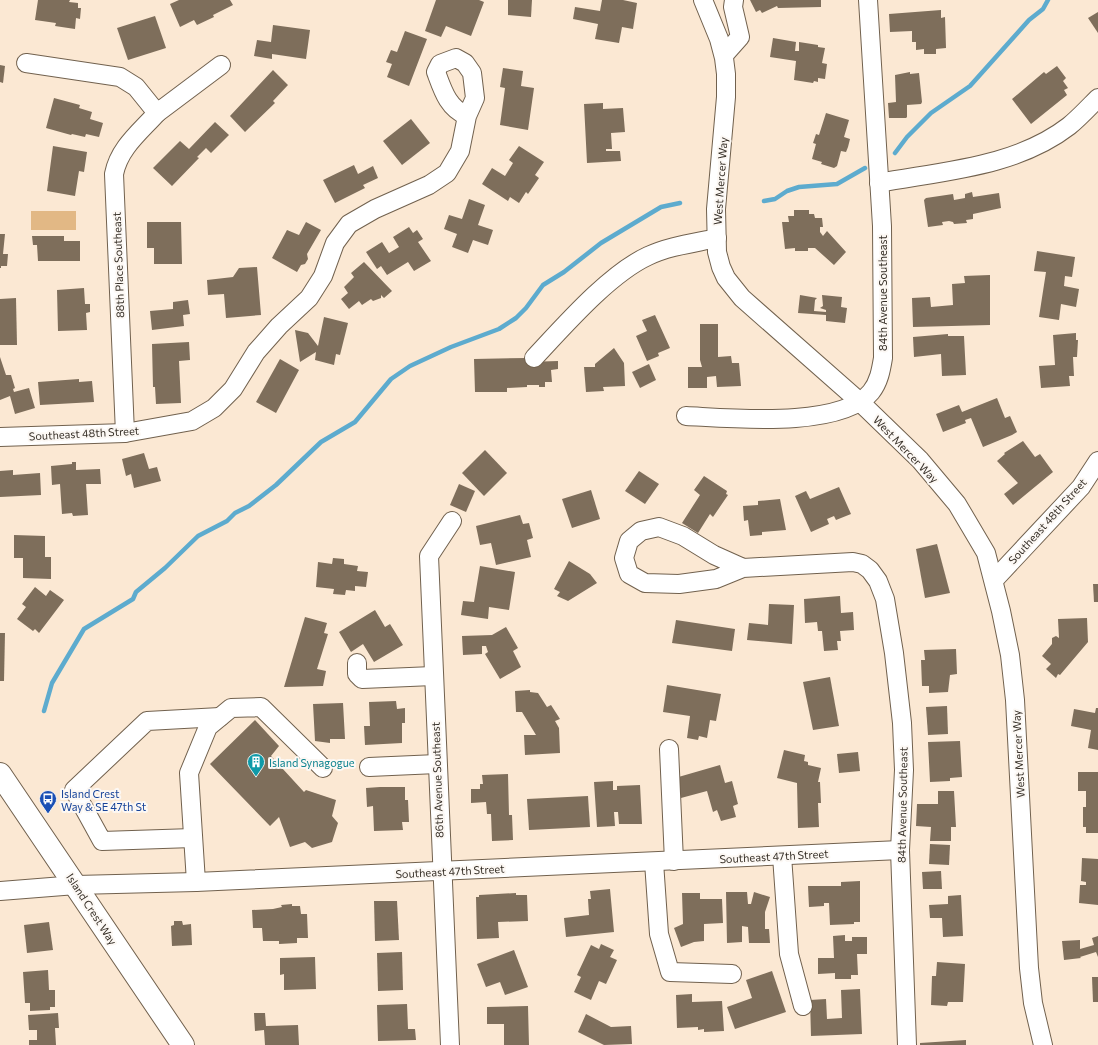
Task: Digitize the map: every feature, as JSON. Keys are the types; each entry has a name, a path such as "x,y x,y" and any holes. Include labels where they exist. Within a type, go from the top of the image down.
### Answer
{"main road":[{"name":"Island Crest Way","path":"0,774 183,1045"}],"street":[{"name":"West Mercer Way","path":"703,0 724,55 726,74 726,97 719,165 717,238 717,252 721,267 733,289 814,363 860,402 920,460 957,504 986,553 994,580 1010,655 1015,700 1028,968 1033,1003 1043,1045"},
{"path":"724,55 740,37 733,7 734,0"},
{"name":"84th Avenue Southeast","path":"686,416 760,419 794,418 830,413 860,402 871,392 877,383 883,358 882,226 868,0"},
{"path":"26,63 120,77 136,88 156,113"},
{"name":"88th Place Southeast","path":"125,433 114,174 117,162 122,152 156,113 221,65"},
{"path":"879,183 991,163 1017,154 1069,126 1098,98"},
{"name":"Southeast 48th Street","path":"0,437 125,433 192,421 214,408 233,388 256,352 279,326 309,298 323,276 335,244 349,224 375,209 430,186 448,173 460,151 467,116"},
{"path":"534,358 598,294 634,264 648,256 669,249 717,238"},
{"name":"Southeast 48th Street","path":"994,580 1082,487 1098,461"},
{"name":"86th Avenue Southeast","path":"450,1045 441,872 429,556 452,521"},
{"path":"658,527 683,536 714,554 743,568 716,579 679,584 645,583 629,574 624,558 628,541 641,531 658,527"},
{"name":"84th Avenue Southeast","path":"743,568 853,562 862,564 870,570 878,581 885,599 894,653 901,715 904,770 900,850 907,1045"},
{"path":"357,663 357,674 362,679 434,676"},
{"path":"196,882 189,773 208,726 231,708 261,707 323,768"},
{"path":"193,838 102,841 74,790 147,721 220,717"},
{"path":"669,749 674,861"},
{"path":"369,767 437,764"},
{"name":"Southeast 47th Street","path":"0,891 76,885 196,882 441,872 900,850"},
{"path":"782,856 789,954 803,1006"},
{"path":"654,862 659,934 670,972 732,974"}],"shaded area":[{"path":"31,211 76,211 76,230 31,230"}],"building":[{"path":"38,0 70,0 69,2 78,3 78,8 81,8 80,19 76,18 75,29 55,26 56,23 35,20"},
{"path":"179,0 230,0 233,5 213,15 214,17 197,25 194,20 180,27 170,4"},
{"path":"436,0 479,0 484,2 471,36 446,26 441,37 425,31"},
{"path":"508,0 532,0 531,17 508,15"},
{"path":"602,0 623,0 637,3 633,29 622,27 619,43 595,39 598,24 573,19 575,7 600,11"},
{"path":"750,0 821,0 821,7 778,8 777,6 762,13 760,10 756,12"},
{"path":"941,10 941,18 945,17 946,48 936,49 936,54 924,54 924,49 916,50 916,42 912,42 912,31 890,32 889,14"},
{"path":"1098,12 1098,33 1088,18"},
{"path":"155,16 166,48 128,60 117,28"},
{"path":"273,25 310,30 306,59 272,54 272,59 254,56 257,40 271,42"},
{"path":"405,31 427,39 409,86 387,77 392,64 386,62 391,50 397,52"},
{"path":"773,38 796,42 795,51 799,51 799,42 818,45 818,47 825,48 822,63 827,64 825,79 818,78 818,82 814,81 813,83 794,80 796,61 770,57"},
{"path":"0,65 5,66 3,83 0,82"},
{"path":"1057,66 1066,78 1063,81 1068,88 1064,90 1067,95 1031,124 1012,99 1044,72 1046,74"},
{"path":"503,68 523,71 521,86 534,88 528,130 500,125 505,88 500,87"},
{"path":"273,70 288,85 273,101 275,103 245,132 230,116"},
{"path":"910,72 910,74 919,73 922,102 921,104 907,105 906,118 889,118 888,103 896,102 895,75"},
{"path":"54,98 80,105 79,108 92,112 90,119 103,123 99,137 86,134 85,137 71,135 46,128"},
{"path":"603,103 603,109 623,108 625,132 611,133 612,149 606,149 606,151 620,151 621,161 587,163 584,104"},
{"path":"826,113 849,120 844,137 850,139 848,147 846,152 841,151 837,166 834,168 821,164 822,162 812,159 816,144 813,143 816,134 819,135"},
{"path":"411,119 430,143 402,165 383,141"},
{"path":"215,122 229,135 211,153 206,148 197,157 199,158 172,186 153,168 180,141 189,149"},
{"path":"53,146 87,152 84,172 79,171 75,196 47,191"},
{"path":"519,146 544,162 535,175 539,178 528,194 526,192 519,203 510,197 508,201 482,184 492,168 505,176 513,163 509,160"},
{"path":"354,165 358,174 373,166 378,178 363,185 365,188 335,203 323,180"},
{"path":"972,192 973,197 999,193 1001,208 973,214 973,219 966,220 967,223 954,224 953,222 949,221 942,222 943,225 928,227 924,200 926,198 953,194 954,200 965,198 965,194"},
{"path":"469,199 485,205 478,225 493,230 488,245 473,240 468,253 452,247 457,234 444,229 449,215 462,219"},
{"path":"794,210 809,210 809,214 814,214 815,218 822,218 823,227 820,227 820,232 823,236 827,231 846,252 834,265 815,248 808,248 808,251 795,251 795,248 785,249 782,222 789,222 788,216 794,216"},
{"path":"147,222 181,222 182,264 154,264 154,248 147,248"},
{"path":"306,222 321,230 307,254 308,259 305,264 301,265 297,272 272,258 287,230 299,235"},
{"path":"409,227 413,233 417,230 423,239 418,242 431,261 414,271 408,262 387,275 381,266 377,269 366,252 382,242 389,253 399,247 393,237"},
{"path":"0,234 5,234 3,254 8,254 7,266 1,266 1,268 0,268"},
{"path":"32,236 64,236 64,241 80,241 80,261 38,261 37,245 33,245"},
{"path":"1037,251 1075,257 1072,277 1065,276 1064,286 1079,289 1076,307 1061,304 1059,320 1039,317 1046,272 1034,271"},
{"path":"364,262 392,291 384,298 381,295 381,298 373,301 371,299 362,305 359,301 349,309 341,299 348,293 344,287 354,277 351,273"},
{"path":"257,267 261,315 226,318 224,294 208,295 207,280 233,277 239,268"},
{"path":"990,275 990,325 913,327 912,298 930,297 931,307 953,305 952,284 965,283 964,276"},
{"path":"84,288 85,304 90,304 90,312 86,313 87,330 58,331 57,290"},
{"path":"800,295 817,298 815,300 814,311 826,312 826,310 820,308 823,306 822,295 842,297 841,307 847,308 845,323 826,321 826,315 798,313"},
{"path":"16,298 17,345 0,345 0,299"},
{"path":"188,300 190,314 183,315 184,326 152,330 150,311 173,309 173,302"},
{"path":"655,315 670,348 658,353 659,356 647,361 636,336 647,331 642,320"},
{"path":"324,317 348,323 340,355 336,354 334,365 315,360 316,352 300,362 295,330 308,333 318,346"},
{"path":"700,324 718,324 718,357 731,356 732,363 739,363 741,386 717,387 716,376 707,377 707,388 688,388 688,367 702,367 700,360"},
{"path":"1076,333 1076,340 1078,340 1077,357 1073,357 1074,376 1069,376 1070,386 1041,388 1039,366 1055,365 1053,335"},
{"path":"948,334 948,336 964,336 966,375 942,376 941,354 914,357 913,337"},
{"path":"189,342 190,360 179,361 181,403 156,404 155,387 153,387 152,344"},
{"path":"614,348 624,363 625,386 603,387 604,391 586,392 584,367 595,367 595,364"},
{"path":"0,357 6,375 11,375 15,388 13,389 14,392 29,388 35,408 15,414 10,396 0,400"},
{"path":"527,358 527,362 558,361 558,369 551,370 552,382 545,382 545,387 539,387 539,385 527,385 527,387 507,388 507,392 475,392 474,359"},
{"path":"280,359 299,370 276,413 256,402"},
{"path":"649,364 656,380 640,388 632,372"},
{"path":"79,379 79,382 92,381 94,402 40,405 38,382"},
{"path":"997,398 1005,418 1010,416 1017,432 983,447 971,418 965,420 966,423 943,432 936,414 959,405 962,412"},
{"path":"1023,441 1035,457 1040,454 1053,472 1013,505 1004,494 1018,483 997,461 1005,454 1004,453"},
{"path":"485,450 507,473 484,496 462,473"},
{"path":"144,453 149,469 157,467 161,481 134,488 131,474 126,476 122,459"},
{"path":"72,462 76,462 76,470 100,469 101,484 86,484 88,515 73,516 72,513 62,514 60,484 52,485 51,466 72,464"},
{"path":"13,470 13,475 40,473 41,495 0,497 0,471"},
{"path":"639,471 659,484 645,504 625,491"},
{"path":"704,476 727,491 726,494 728,495 713,517 710,514 698,533 682,523 700,495 694,490"},
{"path":"459,484 475,491 466,512 450,505"},
{"path":"839,487 851,514 836,520 834,516 827,519 829,524 811,532 795,496 806,491 810,499"},
{"path":"591,490 600,519 572,528 562,499"},
{"path":"780,499 786,530 762,532 762,535 750,536 748,520 744,521 743,506 758,505 758,501"},
{"path":"520,515 523,524 529,523 533,538 527,540 531,557 496,565 491,543 480,545 476,526"},
{"path":"14,535 45,536 45,557 51,557 51,579 23,578 23,558 14,558"},
{"path":"937,544 950,593 925,598 916,549"},
{"path":"333,558 344,559 344,564 358,566 357,571 368,572 366,587 355,586 355,591 346,590 345,595 333,594 334,589 316,587 318,562 332,564"},
{"path":"569,561 590,574 597,583 568,601 557,596 560,592 554,589"},
{"path":"480,566 515,572 509,610 489,607 488,619 461,615 463,601 474,602"},
{"path":"1093,584 1098,584 1098,602 1094,602"},
{"path":"35,587 46,596 50,590 64,600 39,633 35,629 33,631 17,619 26,607 22,604"},
{"path":"840,596 841,613 853,612 854,630 840,631 841,641 837,641 838,650 824,651 822,631 818,631 817,622 805,623 804,599"},
{"path":"769,604 794,605 792,644 747,640 749,623 768,625"},
{"path":"375,610 385,627 390,624 403,645 374,662 363,644 351,652 339,632"},
{"path":"305,617 327,623 324,633 328,634 317,669 326,671 323,686 284,687"},
{"path":"1087,618 1088,642 1056,678 1046,669 1051,664 1042,656 1052,644 1052,638 1056,636 1059,638 1058,619"},
{"path":"676,620 735,629 732,651 672,643"},
{"path":"506,627 518,648 513,651 521,667 500,679 485,654 488,652 486,646 482,646 482,654 463,655 462,636 492,635"},
{"path":"0,633 5,633 4,681 0,681"},
{"path":"956,649 957,674 950,675 948,692 929,693 929,686 922,686 921,660 925,660 924,650"},
{"path":"830,677 839,726 813,730 803,682"},
{"path":"667,685 721,694 716,721 710,720 707,738 699,736 698,740 687,738 690,716 663,712"},
{"path":"530,690 530,692 538,693 547,707 551,705 560,719 555,721 559,728 560,753 525,755 524,735 536,735 522,712 516,712 515,691"},
{"path":"396,701 397,709 405,708 405,723 402,723 402,743 365,745 364,726 370,726 369,702"},
{"path":"343,703 345,739 330,739 330,743 315,741 313,704"},
{"path":"947,706 948,734 928,735 926,707"},
{"path":"1096,708 1098,708 1098,750 1088,748 1091,730 1071,726 1074,709 1095,713"},
{"name":"Island Synagogue","path":"255,720 279,746 271,756 304,792 306,790 336,800 332,816 338,823 332,842 312,848 305,842 290,847 279,817 270,826 210,764"},
{"path":"960,741 962,777 950,778 950,781 930,782 928,742"},
{"path":"784,750 805,755 804,761 808,762 808,765 821,768 818,782 820,782 821,803 818,803 819,827 798,828 797,783 777,778"},
{"path":"858,752 860,771 839,773 837,754"},
{"path":"720,765 725,783 732,781 738,804 733,806 736,817 721,821 717,810 713,812 707,791 681,798 675,778"},
{"path":"1078,772 1098,772 1098,833 1086,833 1086,827 1083,827 1083,807 1086,807 1086,791 1078,791"},
{"path":"508,774 509,815 512,815 513,840 492,841 491,814 487,814 486,802 471,803 471,789 480,789 480,784 483,784 482,775"},
{"path":"613,781 613,790 617,790 617,786 640,785 642,824 619,824 618,812 614,812 615,826 597,827 594,782"},
{"path":"405,787 405,800 408,800 409,822 402,822 403,830 374,831 373,806 367,807 366,788"},
{"path":"938,791 954,791 956,827 951,827 951,841 930,841 931,827 916,826 917,804 938,804"},
{"path":"588,796 590,827 529,830 527,799"},
{"path":"930,844 950,845 949,865 929,864"},
{"path":"1082,858 1098,859 1098,905 1079,903 1080,885 1086,885 1086,882 1081,881"},
{"path":"941,871 942,889 923,889 922,872"},
{"path":"860,881 860,922 854,922 854,924 830,925 829,903 824,903 824,906 809,907 808,886 841,886 841,882"},
{"path":"610,889 614,932 566,937 564,918 589,915 588,899 591,899 590,891"},
{"path":"726,892 747,892 748,904 751,904 754,892 770,897 765,912 765,929 769,929 770,943 749,943 748,927 742,926 742,942 727,943"},
{"path":"516,893 516,895 527,895 528,921 498,922 499,938 477,939 476,897 479,897 479,895"},
{"path":"682,893 700,893 700,899 722,899 723,923 704,924 704,941 694,942 681,947 674,928 683,924"},
{"path":"961,895 963,936 943,937 942,918 930,918 929,905 948,904 948,896"},
{"path":"374,901 397,901 399,940 375,941"},
{"path":"292,904 292,906 300,906 301,914 307,914 308,938 297,938 297,943 279,944 279,941 263,941 262,928 253,928 252,910 273,909 282,907 281,905"},
{"path":"174,921 182,921 183,925 191,924 192,945 172,946 171,926 174,925"},
{"path":"49,922 53,950 27,953 24,925"},
{"path":"845,935 845,941 852,941 852,937 867,937 867,954 857,954 858,975 851,975 851,979 835,979 835,973 818,974 818,958 834,958 833,936"},
{"path":"1098,936 1098,957 1096,952 1080,957 1081,958 1064,960 1062,941 1080,940 1080,949 1094,945 1092,938"},
{"path":"601,944 614,950 610,957 617,960 606,984 599,981 591,1000 574,992 581,977 577,975 591,945 599,949"},
{"path":"514,950 528,987 505,995 500,982 486,987 477,964"},
{"path":"402,952 403,990 378,991 377,953"},
{"path":"315,957 316,989 284,990 284,974 280,975 280,958"},
{"path":"937,962 965,964 963,1002 948,1002 947,1006 931,1005 932,976 936,976"},
{"path":"48,970 49,990 55,990 55,1007 50,1007 50,1010 30,1011 30,1003 25,1003 23,972"},
{"path":"772,971 786,1012 735,1029 727,1007 752,998 746,980"},
{"path":"1092,977 1098,977 1098,1002 1093,1002"},
{"path":"860,989 862,1034 811,1036 810,1000 826,999 827,1019 842,1018 841,990"},
{"path":"692,994 692,1002 722,1001 724,1031 704,1032 704,1029 698,1030 698,1027 677,1028 676,995"},
{"path":"407,1004 408,1029 415,1029 416,1040 378,1041 377,1005"},
{"path":"528,1006 529,1045 504,1045 504,1024 487,1024 487,1007"},
{"path":"58,1013 59,1028 55,1028 56,1045 29,1045 29,1040 37,1040 37,1030 29,1030 28,1015"},
{"path":"254,1013 265,1013 266,1026 298,1025 299,1045 265,1045 264,1030 255,1031"},
{"path":"586,1014 611,1027 631,1026 632,1044 604,1045 578,1032"},
{"path":"966,1040 966,1045 920,1045 920,1043"}],"waterway":[{"path":"895,153 907,137 931,113 970,86 1029,20 1043,9 1048,0"},
{"path":"764,201 775,199 787,191 799,187 837,184 865,168"},
{"path":"44,711 52,683 84,629 133,599 136,592 165,568 198,536 227,521 235,513 249,506 276,485 321,442 355,422 391,379 410,366 451,347 499,329 516,318 526,308 543,285 564,272 601,243 661,207 680,203"}],"place":[{"name":"Island Synagogue","path":"256,777"},
{"name":"Island Crest Way & SE 47th St","path":"48,814"}]}
